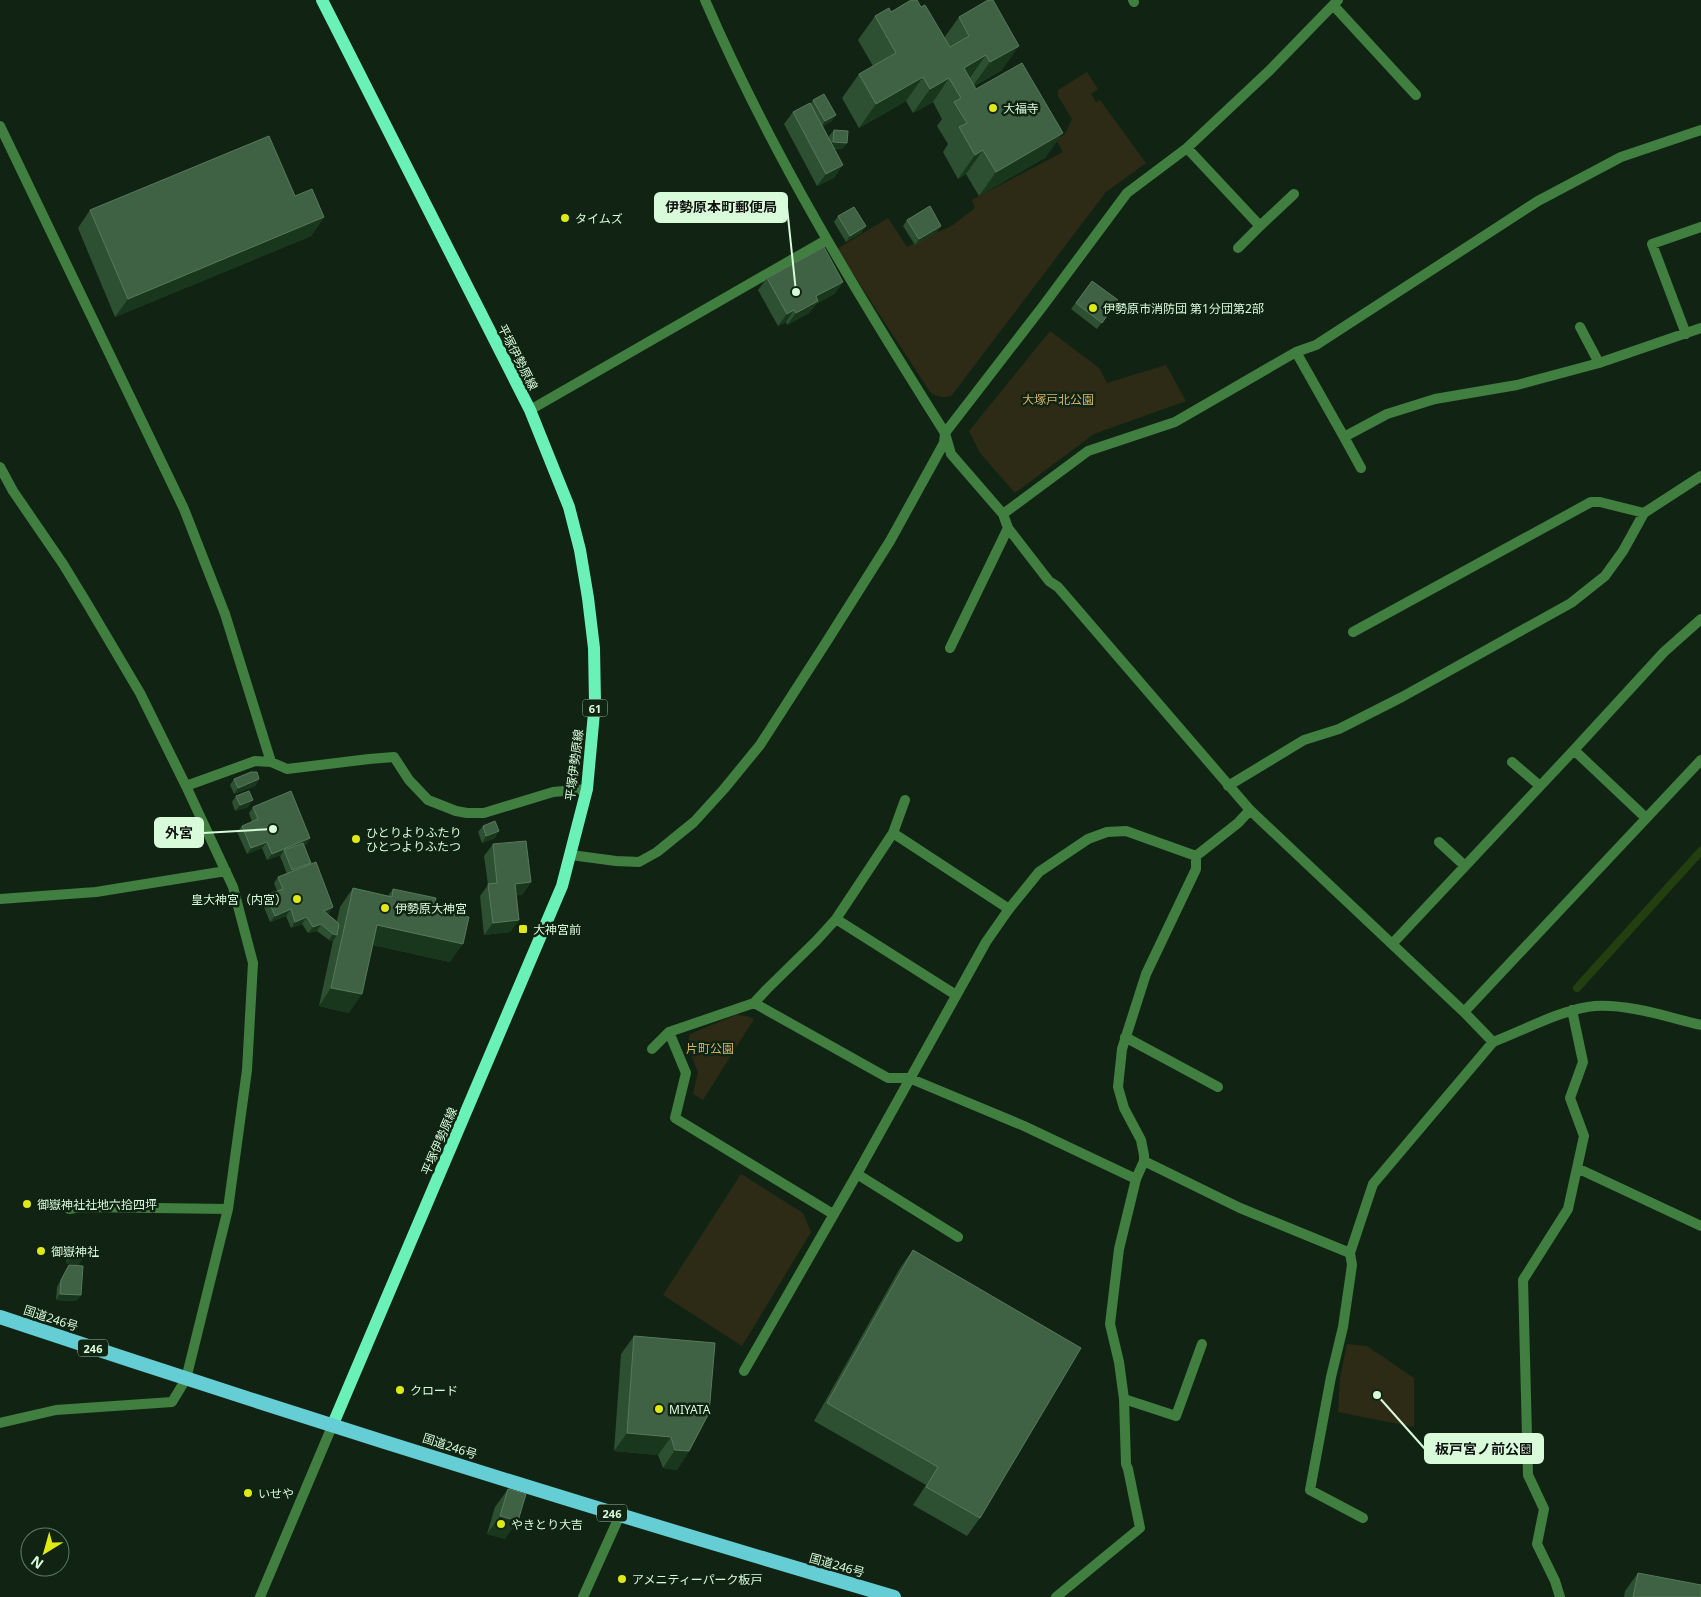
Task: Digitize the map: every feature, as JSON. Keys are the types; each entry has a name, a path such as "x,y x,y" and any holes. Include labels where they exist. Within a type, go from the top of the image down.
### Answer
{"highway":[{"name":"国道246号","path":"0,1317 186,1379 620,1515 894,1597"}],"main road":[{"name":"平塚伊勢原線","path":"322,0 530,410 569,508 580,550 588,598 594,648 595,702 587,789 562,886 332,1424"}],"street":[{"path":"705,0 768,134 826,240 945,433 951,454 1003,514 1008,528 1048,581 1058,587 1250,810 1464,1012 1493,1042"},
{"path":"571,855 639,862 657,852 694,822 724,789 760,744 874,566 944,443 945,433 1127,193 1187,148 1269,71 1336,3 1416,95"},
{"path":"0,126 184,509 225,614 271,762"},
{"path":"1003,514 1088,450 1175,422 1296,352 1316,345 1538,201 1622,157 1701,130"},
{"path":"1187,148 1260,226"},
{"path":"1238,248 1294,194"},
{"path":"1686,334 1652,244 1701,227"},
{"path":"530,410 826,240"},
{"path":"1580,327 1599,363"},
{"path":"1344,437 1387,414 1435,399 1517,385 1599,363 1701,328"},
{"path":"1296,352 1361,468"},
{"path":"0,467 63,564 140,694 186,786 233,887 253,963 247,1070 228,1209 186,1379 172,1402 56,1410 0,1423"},
{"path":"1228,786 1304,740 1339,729 1402,697 1571,603 1605,576 1623,551 1644,513 1701,476"},
{"path":"1353,632 1590,502 1600,502 1644,513"},
{"path":"950,648 1008,528"},
{"path":"1392,944 1664,652 1701,619"},
{"path":"1574,750 1646,818"},
{"path":"186,786 255,761 271,762 287,769 369,759 394,758 409,780 428,800 456,811 467,813 484,813 553,792 587,789"},
{"path":"1464,1012 1701,760"},
{"path":"1512,762 1540,786"},
{"path":"652,1050 669,1032 754,1003 836,919 893,833 905,800"},
{"path":"1196,856 1238,823 1250,810"},
{"path":"744,1371 857,1174 986,942 1009,909 1039,872 1088,839 1108,832 1126,831 1196,856"},
{"path":"893,833 1009,909"},
{"path":"1439,842 1466,866"},
{"path":"1056,1597 1140,1528 1126,1464 1124,1399 1119,1362 1110,1324 1119,1249 1136,1179 1144,1161 1144,1155 1141,1140 1124,1108 1118,1087 1124,1037 1146,974 1196,869 1196,856"},
{"path":"0,899 96,892 226,871"},
{"path":"836,919 956,995"},
{"path":"754,1003 888,1078 909,1078 1024,1126 1136,1179"},
{"path":"1363,1518 1310,1490 1330,1377 1343,1327 1352,1265 1350,1253 1373,1184 1493,1042 1572,1010 1595,1006 1631,1009 1701,1025"},
{"path":"1560,1597 1555,1581 1537,1544 1544,1509 1528,1475 1523,1280 1568,1209 1584,1136 1570,1098 1583,1062 1572,1010"},
{"path":"669,1032 686,1073 675,1118 833,1214"},
{"path":"1124,1037 1218,1087"},
{"path":"1144,1161 1240,1208 1350,1253"},
{"path":"1577,1168 1701,1226"},
{"path":"857,1174 958,1237"},
{"path":"69,1209 81,1207 228,1209"},
{"path":"1124,1399 1176,1416 1202,1344"},
{"path":"260,1597 332,1424"},
{"path":"583,1597 620,1515"}],"green space":[{"path":"1087,72 1098,89 1091,94 1096,102 1100,100 1146,163 1106,192 952,395 941,397 935,395 930,392 837,249 888,218 907,247 953,225 975,208 972,200 1063,152 1056,140 1065,134 1072,119 1058,96 1058,90"},
{"name":"大塚戸北公園","path":"1050,331 1099,368 1107,383 1166,365 1186,401 1094,434 1015,493 980,453 969,431"},
{"name":"片町公園","path":"736,1015 754,1019 703,1100 693,1094 698,1072 687,1045 690,1034"},
{"path":"741,1174 803,1213 811,1232 742,1346 663,1295"},
{"path":"1347,1344 1367,1346 1414,1378 1414,1427 1338,1412 1340,1378"}],"building":[{"path":"911,0 917,0 921,7 925,5 950,47 969,36 959,17 988,0 993,0 1019,46 990,62 986,55 964,68 976,89 1022,63 1063,133 996,172 983,150 975,155 959,127 967,123 954,102 961,98 949,78 930,89 923,77 876,104 859,74 896,53 875,16 889,8 891,12"},
{"path":"824,94 836,115 825,121 813,100"},
{"path":"810,103 843,165 826,174 793,112"},
{"path":"834,130 848,131 847,143 833,142"},
{"path":"269,136 295,196 312,189 324,217 128,299 90,210"},
{"path":"930,206 941,226 919,239 907,220"},
{"path":"854,207 866,226 850,236 838,216"},
{"path":"824,247 843,282 816,296 818,301 796,313 794,310 787,314 767,278"},
{"name":"伊勢原市消防団 第1分団第2部","path":"1092,281 1118,300 1102,323 1076,303"},
{"path":"251,772 257,772 259,779 238,788 234,779"},
{"path":"249,791 253,800 240,805 236,796"},
{"path":"291,791 310,838 272,854 267,842 251,848 242,826 258,819 253,807"},
{"path":"495,821 499,831 486,836 483,826"},
{"path":"526,841 531,882 515,884 519,920 493,923 488,884 497,883 493,844"},
{"path":"303,843 311,863 292,870 284,850"},
{"name":"皇大神宮（内宮）","path":"316,862 333,907 324,911 339,924 337,935 321,924 313,927 307,917 295,922 291,909 275,916 266,895 283,889 278,877"},
{"path":"353,888 392,897 393,889 436,898 433,910 469,917 463,944 377,925 362,994 331,988"},
{"path":"73,1244 85,1246 83,1258 71,1257"},
{"path":"913,1250 1081,1348 980,1518 926,1487 938,1467 827,1403"},
{"path":"69,1265 83,1266 81,1295 60,1294 61,1280"},
{"path":"634,1336 715,1343 709,1413 689,1451 675,1450 671,1437 627,1433"},
{"path":"508,1489 526,1494 518,1521 500,1516"},
{"path":"1638,1573 1701,1585 1701,1597 1633,1597"}],"waterway":[{"path":"1577,988 1701,851"}],"place":[{"name":"大福寺","path":"993,108"},
{"name":"タイムズ","path":"565,218"},
{"name":"伊勢原本町郵便局","path":"796,292"},
{"name":"伊勢原市消防団 第1分団第2部","path":"1093,308"},
{"name":"外宮","path":"273,829"},
{"name":"ひとりよりふたり ひとつよりふたつ","path":"356,839"},
{"name":"皇大神宮（内宮）","path":"297,899"},
{"name":"伊勢原大神宮","path":"385,908"},
{"name":"大神宮前","path":"523,929"},
{"name":"御嶽神社社地六拾四坪","path":"27,1204"},
{"name":"御嶽神社","path":"41,1251"},
{"name":"クロード","path":"400,1390"},
{"name":"板戸宮ノ前公園","path":"1377,1395"},
{"name":"MIYATA","path":"659,1409"},
{"name":"いせや","path":"248,1493"},
{"name":"やきとり大吉","path":"501,1524"},
{"name":"アメニティーパーク板戸","path":"622,1579"}]}
